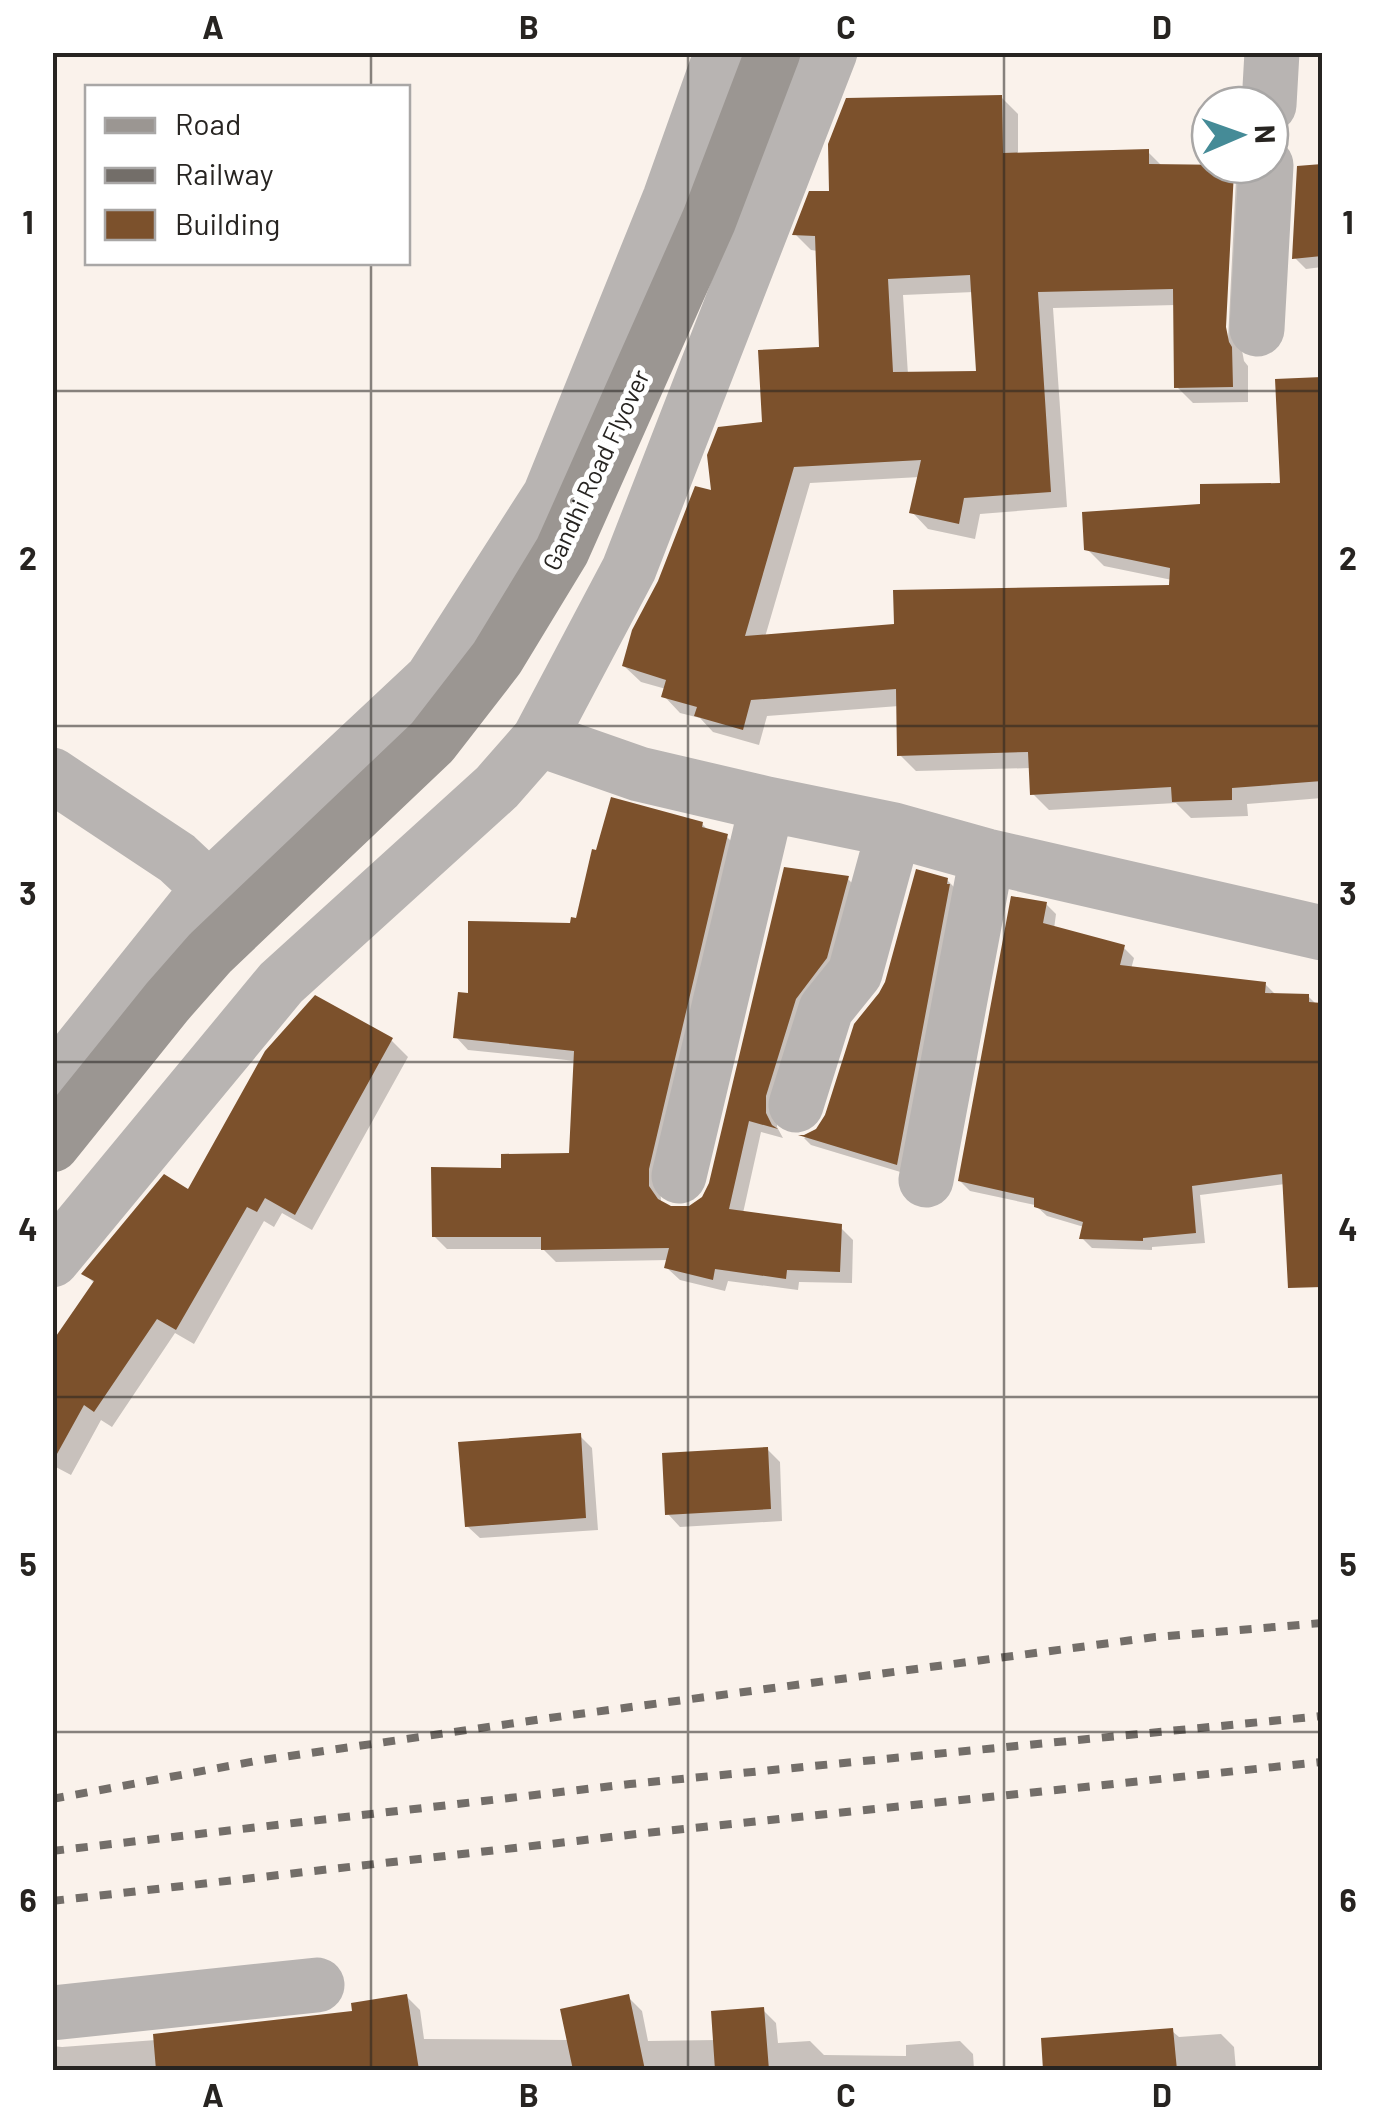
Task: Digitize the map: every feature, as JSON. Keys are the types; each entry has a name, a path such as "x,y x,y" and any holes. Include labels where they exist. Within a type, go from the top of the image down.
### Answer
{"main road":[{"name":"Gandhi Road Flyover","path":"52,1145 210,953 432,742 497,658 562,550 710,220 773,52"}],"street":[{"path":"52,1084 209,888 432,679 550,494 670,198 722,52"},
{"path":"52,1260 281,984 497,787 539,740 628,569 830,52"},
{"path":"1270,85 1272,52"},
{"path":"1257,330 1265,185"},
{"path":"539,740 639,774 894,830 987,856 1322,933"},
{"path":"52,775 177,858 209,888"},
{"path":"679,1176 767,804"},
{"path":"796,1105 826,1009 855,973 894,830"},
{"path":"926,1180 987,856"},
{"path":"52,2014 317,1986"}],"building":[{"path":"1002,95 1003,153 1149,149 1149,164 1190,164 1190,185 1233,185 1226,327 1232,347 1233,387 1174,388 1173,289 1038,292 1051,492 964,498 959,524 909,513 921,460 794,467 745,636 894,624 893,590 1169,585 1170,568 1084,550 1082,512 1200,504 1200,484 1280,483 1275,379 1322,377 1322,781 1232,788 1232,800 1172,802 1171,787 1030,795 1028,752 897,756 896,689 751,700 743,730 694,716 697,707 661,697 666,680 622,666 632,630 658,581 695,486 711,490 707,455 718,427 762,422 758,350 819,347 815,236 792,235 809,191 829,191 828,144 846,98","holes":["970,275 976,371 893,372 888,279"]},
{"path":"1322,164 1322,256 1292,259 1297,166"},
{"path":"611,797 703,822 702,827 728,834 649,1169 649,1186 658,1199 671,1206 689,1206 702,1197 709,1183 784,867 849,876 827,958 796,999 766,1096 766,1113 778,1129 749,1121 729,1209 842,1224 840,1272 787,1270 786,1279 715,1269 713,1280 664,1268 669,1248 541,1250 541,1237 432,1237 431,1167 501,1168 501,1154 569,1153 574,1051 453,1038 458,992 468,993 468,921 570,923 571,917 576,918 592,849 596,850"},
{"path":"916,869 948,878 950,884 897,1165 798,1135 816,1129 825,1115 854,1024 885,982"},
{"path":"1011,896 1047,902 1043,923 1125,945 1120,965 1266,982 1265,993 1309,994 1309,1002 1322,1003 1322,1287 1288,1288 1282,1174 1192,1186 1196,1233 1143,1241 1079,1239 1083,1222 1034,1207 1034,1198 958,1181"},
{"path":"315,995 393,1038 295,1215 265,1198 257,1212 247,1207 176,1330 157,1319 94,1412 84,1405 52,1463 52,1342 94,1281 81,1274 164,1174 188,1189 265,1051"},
{"path":"581,1433 586,1518 465,1527 458,1442"},
{"path":"768,1447 771,1509 665,1515 662,1453"},
{"path":"407,1994 419,2070 156,2070 153,2034 352,2011 351,2003"},
{"path":"629,1994 645,2070 573,2070 560,2009"},
{"path":"764,2007 769,2070 715,2070 711,2011"},
{"path":"1173,2028 1177,2070 1043,2070 1041,2038"}],"railway":[{"path":"52,1799 256,1761 549,1718 1155,1637 1322,1623"},
{"path":"52,1851 630,1784 1322,1716"},
{"path":"52,1901 1322,1762"}]}
